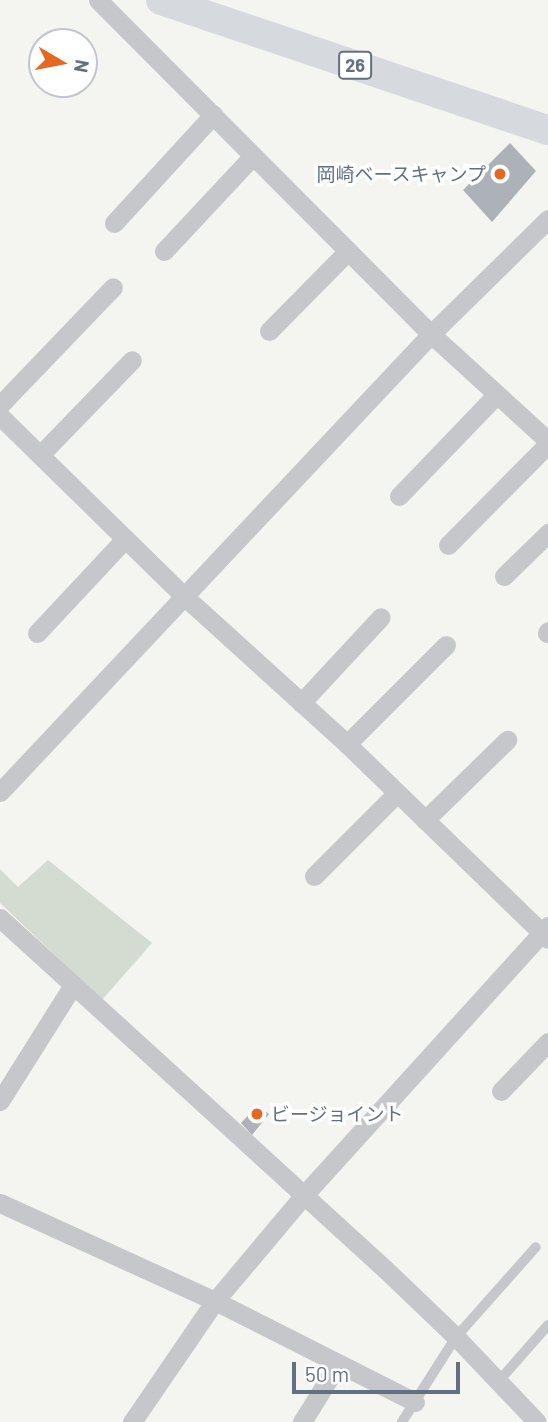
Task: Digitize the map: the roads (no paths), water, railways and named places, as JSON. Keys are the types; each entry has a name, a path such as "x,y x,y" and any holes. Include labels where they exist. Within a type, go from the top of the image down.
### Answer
{"main road":[{"name":"26","path":"161,0 548,130"}],"street":[{"path":"98,0 431,334 546,435 448,545"},
{"path":"114,223 213,115"},
{"path":"164,251 253,156"},
{"path":"0,792 431,334 548,219"},
{"path":"269,331 348,251"},
{"path":"0,405 113,287"},
{"path":"40,455 132,360"},
{"path":"399,496 497,394"},
{"path":"0,416 185,597 347,744 546,933 304,1195 215,1301 132,1422"},
{"path":"504,576 548,533"},
{"path":"37,633 125,539"},
{"path":"301,703 381,617"},
{"path":"347,744 446,645"},
{"path":"425,820 507,740"},
{"path":"314,876 397,793"},
{"path":"0,919 456,1337 537,1422"},
{"path":"0,1101 73,985"},
{"path":"500,1091 548,1042"},
{"path":"0,1203 215,1301 415,1402"},
{"path":"302,1422 338,1364"}],"lane":[{"path":"402,1422 456,1337 536,1247"},
{"path":"498,1382 548,1325"}],"place":[{"name":"岡崎ベースキャンプ","path":"500,174"},
{"name":"ビージョイント","path":"257,1114"}]}
